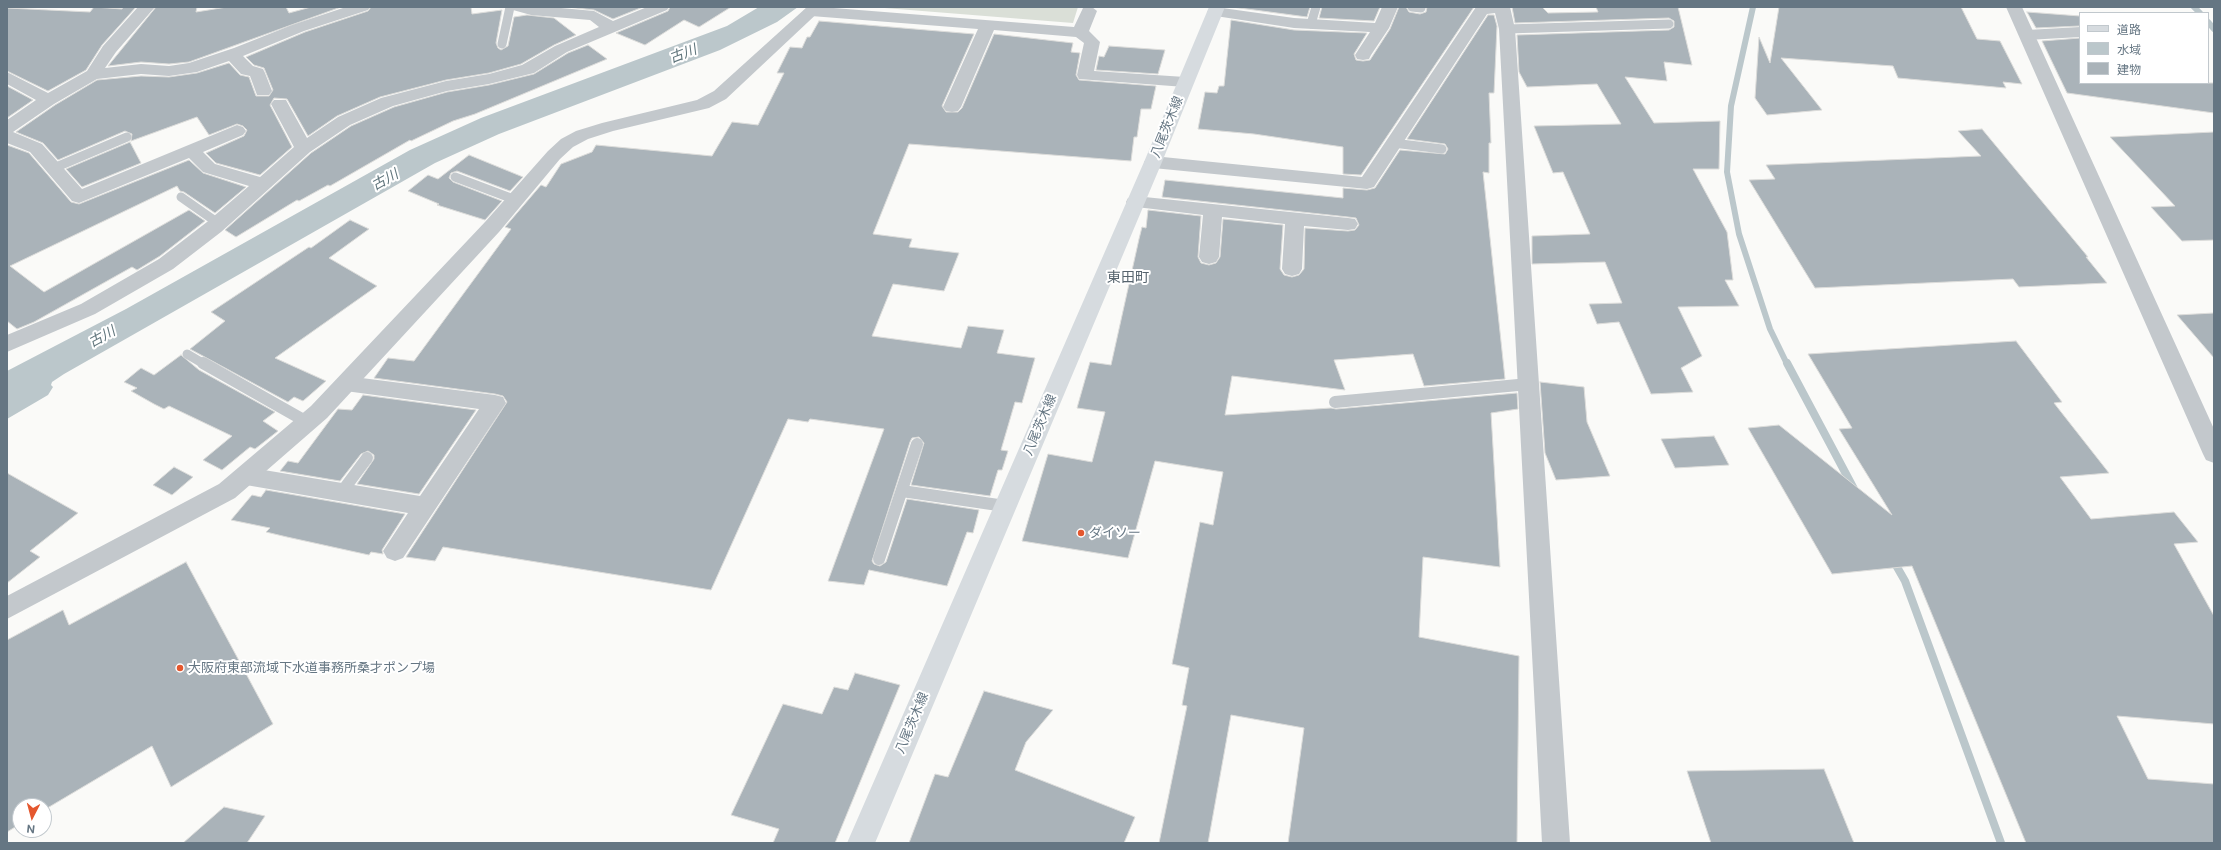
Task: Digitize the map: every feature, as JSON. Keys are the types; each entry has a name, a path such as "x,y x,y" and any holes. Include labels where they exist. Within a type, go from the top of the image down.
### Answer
{"main road":[{"name":"八尾茨木線","path":"861,843 1153,162 1216,9"}],"street":[{"path":"93,74 109,49 147,7"},
{"path":"7,128 48,100 93,74 141,69 169,71 191,68 232,54 298,28 362,7"},
{"path":"519,7 532,10 594,16 610,27"},
{"path":"7,344 101,301 166,264 218,223 304,148 344,121 387,102 446,86 489,79 528,68 561,49 610,27 661,7"},
{"path":"1363,55 1381,28 1390,7"},
{"path":"1153,162 1367,183 1482,10 1502,7 1507,29 1556,843"},
{"path":"2014,7 2214,454"},
{"path":"7,608 227,491 246,476 308,422 346,384 516,200 554,155 567,143 608,127 703,104 720,95 813,9 1080,32 1092,42 1085,75 1185,82"},
{"path":"1216,9 1311,24 1381,28"},
{"path":"1080,32 1089,11"},
{"path":"952,107 988,25"},
{"path":"2027,35 2079,32"},
{"path":"232,54 246,70 257,73 263,91"},
{"path":"7,77 48,100"},
{"path":"280,104 304,148"},
{"path":"7,136 36,148 80,196 236,131"},
{"path":"191,150 209,168 263,184"},
{"path":"1135,202 1348,224"},
{"path":"1209,257 1213,210"},
{"path":"1292,269 1294,219"},
{"path":"346,384 495,403 395,551"},
{"path":"246,476 425,506"}],"lane":[{"path":"502,44 510,7"},
{"path":"1311,24 1316,7"},
{"path":"1412,7 1421,8"},
{"path":"1507,29 1668,24"},
{"path":"54,168 127,137"},
{"path":"1393,143 1442,149"},
{"path":"456,177 516,200"},
{"path":"181,197 218,223"},
{"path":"187,354 308,422"},
{"path":"1335,402 1528,384"},
{"path":"879,559 917,444"},
{"path":"341,492 367,458"},
{"path":"902,491 1005,506"}],"shaded area":[{"path":"872,7 1078,7 1073,23"}],"water":[{"name":"古川","path":"759,7 798,7 777,22 720,50 499,134 435,163 64,374 52,382 51,385 53,387 48,395 7,419 7,371 126,309 410,150 481,118 727,26"}],"building":[{"path":"94,7 122,9 123,7 136,7 102,45 86,70 48,91 7,71 7,8 90,12"},
{"path":"156,7 197,7 196,12 227,7 286,7 289,13 311,7 341,7 189,62 169,64 141,62 108,66"},
{"path":"371,7 471,7 472,14 502,10 496,43 498,48 501,50 508,46 514,17 527,15 554,18 576,35 554,45 521,64 489,73 446,80 380,97 337,116 308,136 287,99 274,98 270,105 292,147 260,175 216,163 206,153 244,136 247,130 243,126 237,124 209,135 197,117 131,141 132,134 125,131 58,160 43,143 16,132 55,105 97,80 141,76 169,77 197,73 229,63 240,75 249,77 256,96 269,96 273,90 264,68 254,65 246,57 305,32 368,11"},
{"path":"567,7 643,7 613,19 594,10"},
{"path":"670,7 731,7 699,27 684,20 645,45 616,33 668,11"},
{"path":"1232,7 1310,7 1307,17"},
{"path":"1322,7 1380,7 1374,21 1319,18"},
{"path":"1399,7 1406,7 1409,12 1420,14 1426,12 1427,7 1474,7 1361,175 1343,174 1343,147 1254,134 1198,129 1205,92 1217,93 1219,86 1224,86 1231,20 1294,30 1367,33 1354,54 1356,60 1363,61 1370,60 1390,29"},
{"path":"1512,7 1542,7 1548,13 1598,12 1596,7 1678,7 1692,65 1664,62 1667,81 1625,77 1654,123 1720,121 1719,169 1693,169 1727,232 1733,280 1725,280 1739,306 1678,307 1702,356 1681,368 1693,392 1651,394 1619,322 1597,324 1589,304 1622,303 1605,262 1532,264 1532,236 1590,234 1563,172 1553,173 1534,126 1621,124 1597,84 1527,87 1519,72 1517,35 1669,30 1674,27 1674,21 1669,18 1515,23"},
{"path":"1779,7 1961,7 1977,39 2000,41 2022,84 2003,82 2006,88 1898,78 1893,66 1781,58 1822,110 1767,115 1755,98 1759,37 1770,63"},
{"path":"2027,12 2079,16 2079,26 2036,28"},
{"path":"1488,15 1494,15 1497,26 1494,93 1489,93 1491,143 1489,143 1489,173 1483,172 1505,379 1424,386 1413,354 1334,360 1345,390 1232,376 1225,415 1331,408 1336,409 1517,393 1518,409 1491,413 1500,567 1423,557 1419,637 1519,656 1517,843 1288,843 1304,728 1231,715 1208,843 1159,843 1187,706 1182,705 1189,668 1172,664 1200,522 1213,525 1223,472 1155,461 1128,558 1022,541 1048,454 1092,462 1105,412 1077,408 1090,362 1111,365 1142,227 1146,228 1148,210 1201,216 1198,257 1201,263 1209,265 1216,263 1220,257 1223,219 1283,225 1280,269 1284,275 1292,277 1299,275 1304,269 1305,228 1348,231 1355,230 1359,225 1356,218 1162,197 1165,180 1343,198 1343,188 1367,190 1375,188 1400,150 1445,154 1448,149 1445,144 1407,139"},
{"path":"819,21 974,34 942,106 946,112 958,112 962,108 994,34 1073,43 1071,52 1080,53 1076,75 1079,80 1156,86 1151,109 1141,109 1137,137 1134,137 1131,161 909,144 873,234 912,239 909,247 959,253 944,291 893,284 872,336 961,348 968,326 1004,330 997,353 1035,358 1022,403 1015,402 1001,450 1008,451 1002,470 998,470 990,496 911,485 924,443 919,437 912,438 910,442 872,561 874,564 880,566 886,562 907,499 979,510 973,533 967,532 947,586 869,570 864,585 828,581 884,429 810,419 808,422 788,419 711,590 443,547 435,561 406,557 507,402 503,396 495,394 374,378 388,358 414,361 511,229 505,227 541,185 546,187 561,164 592,152 596,145 712,156 732,122 758,125 784,73 777,73 790,47 802,48 807,37 810,37"},
{"path":"2079,38 2079,84 2214,83 2214,113 2067,93 2042,41"},
{"path":"588,45 607,59 475,114 453,121 411,141 410,140 330,186 328,185 299,201 297,200 236,237 225,230 311,153 351,126 394,107 447,92 489,85 534,74 568,53"},
{"path":"1109,46 1165,50 1158,74 1096,70 1099,56 1104,57"},
{"path":"7,86 33,100 7,118"},
{"path":"1982,129 2088,257 2086,257 2107,283 2019,287 2013,279 1815,288 1749,180 1775,179 1766,165 1981,156 1958,131"},
{"path":"2214,132 2214,240 2182,241 2151,207 2175,206 2110,137"},
{"path":"130,142 141,163 82,187 66,169"},
{"path":"7,145 29,153 71,202 79,204 189,160 203,173 246,187 215,213 184,192 180,191 177,186 10,266 44,292 189,210 205,221 160,256 137,270 132,267 34,322 17,329 7,321"},
{"path":"469,155 523,177 510,191 457,171 451,173 449,178 453,182 502,201 485,220 437,205 439,204 408,191 428,175 438,179"},
{"path":"350,220 369,229 329,258 377,286 275,358 326,381 303,401 294,397 288,402 190,349 225,321 211,312 309,247 311,248"},
{"path":"2214,313 2214,358 2177,315"},
{"path":"2016,341 2062,402 2054,403 2109,473 2060,477 2091,519 2174,512 2198,542 2174,544 2214,616 2214,724 2117,716 2148,779 2214,784 2214,843 2026,843 1912,566 1832,574 1748,428 1779,425 1892,515 1839,429 1852,428 1808,354"},
{"path":"181,355 199,370 275,412 263,421 278,431 255,449 250,447 222,470 203,460 232,436 169,406 164,409 154,404 131,391 137,388 124,382 141,368 154,375"},
{"path":"1540,382 1584,387 1587,422 1610,476 1556,480 1545,453"},
{"path":"363,395 476,410 419,494 357,484 374,459 374,455 368,451 361,454 340,481 280,471 288,461 298,463 338,409 352,410"},
{"path":"1714,436 1729,465 1675,468 1661,439"},
{"path":"174,467 193,477 172,495 153,485"},
{"path":"7,473 78,513 30,551 40,557 7,583"},
{"path":"266,490 405,514 382,550 383,554 371,552 369,555 266,532 270,528 231,520 252,495 261,497"},
{"path":"186,562 273,724 171,787 152,746 52,805 52,798 12,798 12,829 7,832 7,640 63,610 69,625"},
{"path":"855,673 900,685 835,843 773,843 779,829 731,815 783,704 822,714 834,687 848,690"},
{"path":"984,691 1053,710 1026,742 1015,770 1135,817 1124,843 909,843 935,774 948,777"},
{"path":"1824,769 1854,843 1711,843 1687,771"},
{"path":"224,807 265,816 247,843 183,843"}],"waterway":[{"path":"1753,7 1731,106 1727,172 1739,234 1770,329 1787,364"},
{"path":"2194,7 2199,12"},
{"path":"2209,23 2214,29"},
{"path":"1787,363 1854,489"},
{"path":"1893,560 1905,581 2001,843"}],"place":[{"name":"ダイソー","path":"1081,533"},
{"name":"大阪府東部流域下水道事務所桑才ポンプ場","path":"180,668"}],"district":[{"name":"東田町","path":"1128,278"}]}
